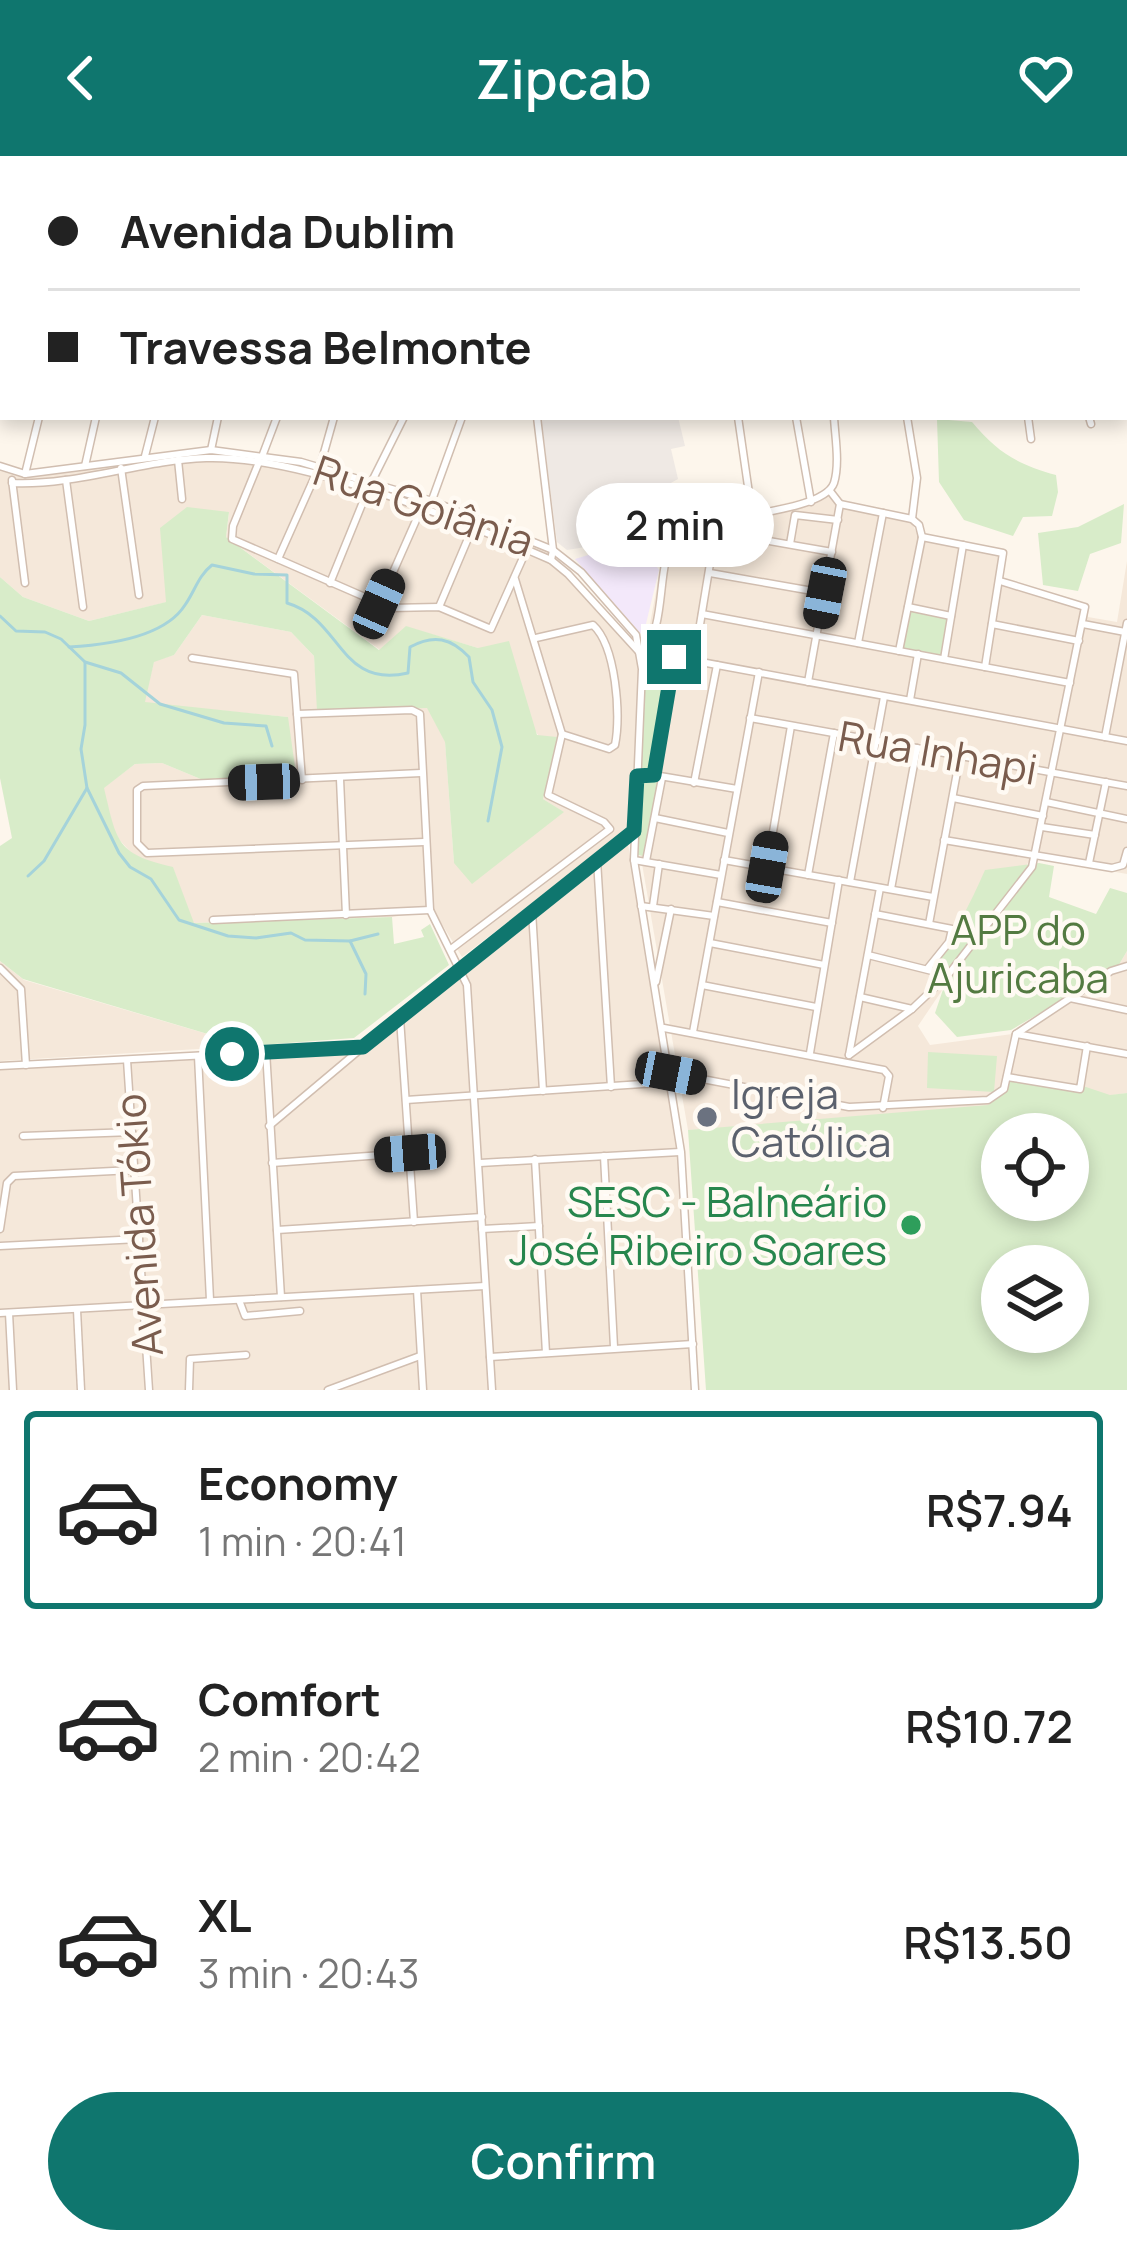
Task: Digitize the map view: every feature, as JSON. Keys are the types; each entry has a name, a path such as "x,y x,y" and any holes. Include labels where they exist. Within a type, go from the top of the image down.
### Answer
{"street":[{"path":"25,474 38,420"},
{"path":"85,466 95,420"},
{"path":"145,456 153,420"},
{"path":"12,483 214,452 218,420"},
{"path":"276,420 231,538 379,604 401,609 439,607 487,629 496,620 531,540"},
{"path":"278,559 317,471 333,420"},
{"path":"330,583 402,420"},
{"path":"379,604 432,501 462,420"},
{"path":"537,420 551,560"},
{"path":"738,420 752,514"},
{"path":"797,420 811,502"},
{"path":"695,1390 681,1152 634,860 642,655 654,632 674,537 688,527 811,502 830,490 836,473 834,420"},
{"path":"908,420 917,478 912,519"},
{"path":"1028,420 1031,439"},
{"name":"Rua Goiânia","path":"0,466 25,474 145,456 214,452 261,458 432,501 553,550 581,572 636,635 642,655"},
{"path":"178,460 182,499"},
{"path":"122,468 139,595"},
{"path":"12,472 25,584"},
{"path":"66,478 83,607"},
{"path":"808,682 840,505 830,490"},
{"name":"Rua Goiânia","path":"398,496 551,560 642,655"},
{"path":"840,505 912,519 920,525 922,537 899,651"},
{"path":"858,644 883,514"},
{"path":"790,544 795,515 838,520"},
{"path":"694,661 717,520"},
{"path":"439,607 472,529"},
{"path":"718,532 832,552"},
{"path":"922,537 1002,551 985,667"},
{"path":"944,659 963,545"},
{"path":"710,573 825,593"},
{"path":"452,949 610,828 556,801 548,792 562,734 515,578"},
{"path":"848,1058 949,975 1028,874 1036,856 1085,609 1000,581"},
{"path":"908,607 951,616"},
{"path":"702,614 1071,683"},
{"path":"1083,624 1126,628 1105,737"},
{"path":"536,638 583,625 598,628 619,705 616,743 611,748 562,734"},
{"path":"992,625 1079,641"},
{"path":"642,655 759,672 1127,741"},
{"path":"910,700 918,655"},
{"path":"646,861 655,818 655,762 674,657"},
{"path":"192,658 287,671 296,677 302,780"},
{"path":"694,782 717,665"},
{"path":"692,1032 759,672"},
{"path":"850,882 884,696"},
{"path":"297,714 416,710 421,725 430,910 462,970 480,1162 491,1390"},
{"name":"Rua Inhapi","path":"750,718 1127,786"},
{"path":"767,867 791,726"},
{"path":"808,874 834,733"},
{"path":"891,890 916,748"},
{"path":"928,924 960,756"},
{"path":"422,773 149,786 137,790 137,846 147,854 424,842"},
{"path":"637,776 737,789"},
{"path":"340,779 346,915"},
{"path":"1090,863 1106,782"},
{"path":"952,798 1044,816"},
{"path":"1046,802 1127,819"},
{"path":"655,818 729,833"},
{"path":"1042,827 1095,836"},
{"path":"269,1126 634,831"},
{"path":"944,840 1120,867 1127,851"},
{"path":"597,860 611,1088"},
{"path":"634,860 721,875"},
{"path":"724,860 933,897"},
{"path":"653,906 659,864"},
{"path":"810,1053 839,880"},
{"path":"848,1058 880,887"},
{"path":"717,902 832,923"},
{"path":"641,905 714,916"},
{"path":"656,986 670,909"},
{"path":"213,920 430,910"},
{"path":"532,911 543,1091"},
{"path":"875,914 952,929 954,933 928,968"},
{"path":"710,943 825,965"},
{"path":"868,956 949,975"},
{"path":"406,1100 611,1088 671,1077 849,1107 988,1100 1004,1089 1016,1034 1111,971 1127,966"},
{"path":"0,968 21,989 26,1065"},
{"path":"702,985 817,1007"},
{"path":"860,998 912,1009"},
{"path":"1070,998 1127,1010"},
{"path":"400,1018 414,1222"},
{"path":"663,1028 848,1058 889,1073 883,1108"},
{"path":"1016,1034 1127,1054"},
{"path":"1007,1077 1077,1090 1083,1086 1087,1046"},
{"path":"0,1066 363,1047"},
{"path":"266,1052 280,1297"},
{"path":"198,1056 210,1300"},
{"name":"Avenida Tókio","path":"127,1060 148,1390"},
{"path":"23,1136 132,1132"},
{"path":"480,1162 681,1152"},
{"path":"272,1163 410,1153"},
{"path":"604,1156 614,1347"},
{"path":"535,1159 546,1353"},
{"path":"0,1229 7,1183 14,1176 134,1170"},
{"path":"277,1230 482,1217"},
{"path":"482,1229 539,1226"},
{"path":"0,1246 139,1239"},
{"path":"13,1390 4,1313 485,1286"},
{"path":"417,1290 423,1390"},
{"path":"239,1300 245,1316 300,1311"},
{"path":"76,1309 81,1390"},
{"path":"490,1357 693,1344"},
{"path":"189,1390 190,1359 246,1355"},
{"path":"328,1390 422,1356"}],"shaded area":[{"path":"541,420 679,420 685,446 671,449 678,479 669,484 676,522 661,535 567,550 557,542"},
{"path":"207,453 260,457 424,500 550,551 645,651 665,543 674,530 828,493 837,505 910,520 919,537 1006,552 1002,583 1088,608 1088,617 1117,622 1127,561 1127,874 1032,857 918,1026 930,1045 1019,1033 1117,968 1127,951 1127,1093 942,1119 688,1130 636,829 641,698 629,829 462,957 434,911 392,917 193,923 173,868 137,859 115,835 103,788 135,764 162,763 203,780 288,717 144,703 154,661 174,655 202,615 291,632 314,656 318,711 427,707 445,741 454,863 563,812 543,799 538,735 478,648 407,627 380,650 226,537 229,513 167,602 89,621 23,597 0,577 0,466 23,472 81,471 142,458"},
{"path":"638,540 659,570 643,636 575,559"},
{"path":"628,844 684,1151 697,1390 0,1390 0,1068 363,1050"},
{"path":"0,961 24,980 248,1046 0,1061"}],"green space":[{"path":"937,420 949,420 972,422 1009,456 1056,475 1058,492 1052,516 1023,517 1013,536 964,520 939,482"},
{"path":"1124,504 1121,543 1090,554 1078,591 1043,585 1038,533 1078,527"},
{"path":"187,507 229,512 226,537 379,650 406,626 478,648 509,641 537,735 557,737 543,799 564,812 472,884 454,863 445,742 427,708 317,711 314,656 291,632 202,615 174,655 154,662 145,702 288,717 296,774 203,780 162,763 135,764 104,788 122,843 140,857 173,867 194,923 392,917 394,944 424,937 421,930 430,924 449,965 354,1038 248,1046 23,979 0,961 0,846 12,838 0,778 0,577 23,597 89,621 166,602 160,528"},
{"path":"908,607 951,616 944,659 899,651"},
{"path":"646,652 670,657 652,774 660,776 644,856 638,855"},
{"name":"APP do Ajuricaba","path":"1039,863 1054,866 1049,897 1096,914 1110,888 1127,893 1127,951 1117,968 1011,1030 957,1037 935,1013 948,975 928,968 960,921 985,870"},
{"path":"928,1052 997,1056 994,1092 927,1088"},
{"name":"SESC - Balneário José Ribeiro Soares","path":"1010,1077 1077,1090 1083,1086 1110,1095 1127,1093 1127,1390 706,1390 688,1130 988,1105 1007,1091"}],"waterway":[{"path":"69,647 116,642 163,625 185,605 212,565 287,575 287,603 305,611 368,671 408,673 410,647 434,639 449,642 469,657 473,682 492,710 502,747 488,821"},
{"path":"0,616 16,631 45,632 61,639 85,662 121,673 160,704 224,723 266,726 272,746"},
{"path":"85,662 81,749 87,788 119,853 130,867 151,879 179,920 228,936 256,938 291,933 305,940 350,941 378,934"},
{"path":"28,876 44,861 87,788"},
{"path":"350,941 366,974 365,994"}],"place":[{"name":"Igreja Católica","path":"707,1117"},
{"name":"SESC - Balneário José Ribeiro Soares","path":"911,1225"}],"route":[{"path":"232,1054 363,1047 634,831 637,776 654,775 674,657"}]}
